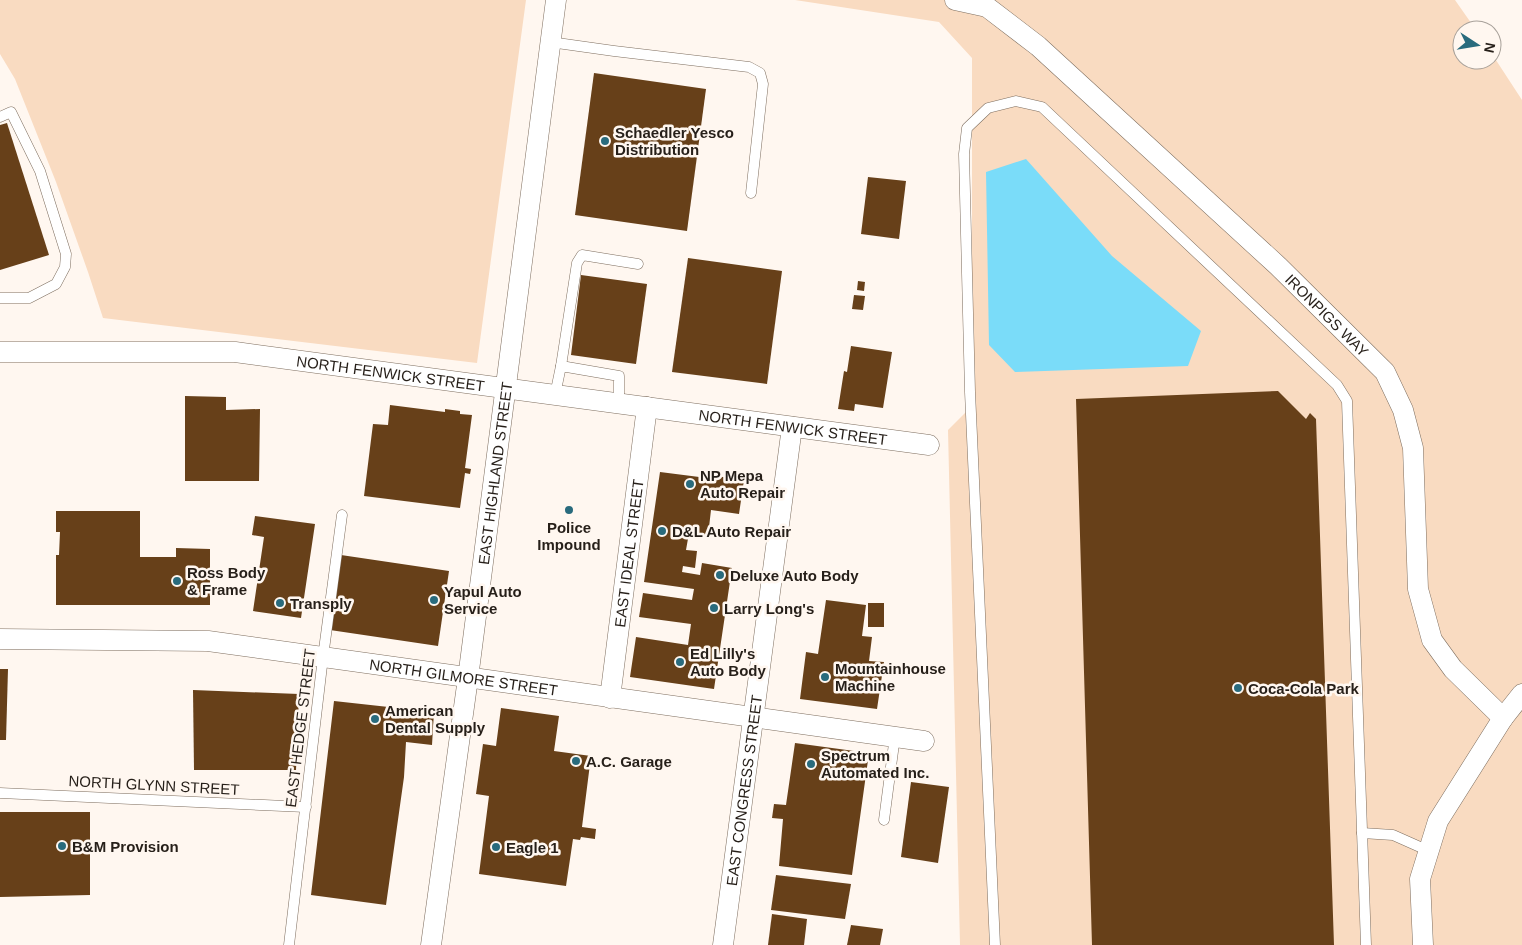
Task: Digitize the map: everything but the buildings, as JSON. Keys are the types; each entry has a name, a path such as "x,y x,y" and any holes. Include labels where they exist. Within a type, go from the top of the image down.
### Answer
{"street":[{"name":"EAST HIGHLAND STREET","path":"431,945 468,678 556,0"},
{"name":"IRONPIGS WAY","path":"954,0 987,4 1038,46 1278,266 1385,372 1403,410 1412,448 1418,589 1432,640 1453,669 1503,718"},
{"name":"NORTH FENWICK STREET","path":"0,352 234,352 929,445"},
{"name":"EAST IDEAL STREET","path":"610,698 647,407"},
{"name":"EAST CONGRESS STREET","path":"723,945 792,426"},
{"name":"NORTH GILMORE STREET","path":"0,639 208,641 753,718 924,740"},
{"path":"1423,945 1420,879 1438,821 1503,718 1522,694"}],"lane":[{"path":"550,42 750,67 760,73 763,84 751,193"},
{"path":"995,945 971,402 964,154 966,128 988,108 1016,101 1042,107 1337,386 1347,401 1366,945"},
{"path":"0,117 11,112 40,171 66,254 65,267 56,284 29,298 0,298"},
{"path":"555,395 577,263 582,255 638,264"},
{"path":"561,366 619,376 620,403"},
{"name":"EAST HEDGE STREET","path":"290,945 323,657 342,515"},
{"path":"884,820 895,736"},
{"name":"NORTH GLYNN STREET","path":"0,793 306,807"},
{"path":"1362,833 1393,835 1429,851"}],"shaded area":[{"path":"0,0 526,0 477,363 103,318 56,182 15,79 0,54"},
{"name":"Coca-Cola Park","path":"795,0 1455,0 1469,20 1452,20 1452,70 1502,69 1522,100 1522,945 960,945 948,430 972,406 972,58 939,22"}],"water":[{"path":"1026,159 1112,256 1201,331 1188,366 1015,372 989,345 986,172"}],"place":[{"name":"Schaedler Yesco Distribution","path":"605,141"},
{"name":"NP Mepa Auto Repair","path":"690,484"},
{"name":"Police Impound","path":"569,510"},
{"name":"D&L Auto Repair","path":"662,531"},
{"name":"Deluxe Auto Body","path":"720,575"},
{"name":"Ross Body & Frame","path":"177,581"},
{"name":"Yapul Auto Service","path":"434,600"},
{"name":"Transply","path":"280,603"},
{"name":"Larry Long's","path":"714,608"},
{"name":"Ed Lilly's Auto Body","path":"680,662"},
{"name":"Mountainhouse Machine","path":"825,677"},
{"name":"Coca-Cola Park","path":"1238,688"},
{"name":"American Dental Supply","path":"375,719"},
{"name":"A.C. Garage","path":"576,761"},
{"name":"Spectrum Automated Inc.","path":"811,764"},
{"name":"B&M Provision","path":"62,846"},
{"name":"Eagle 1","path":"496,847"}]}
